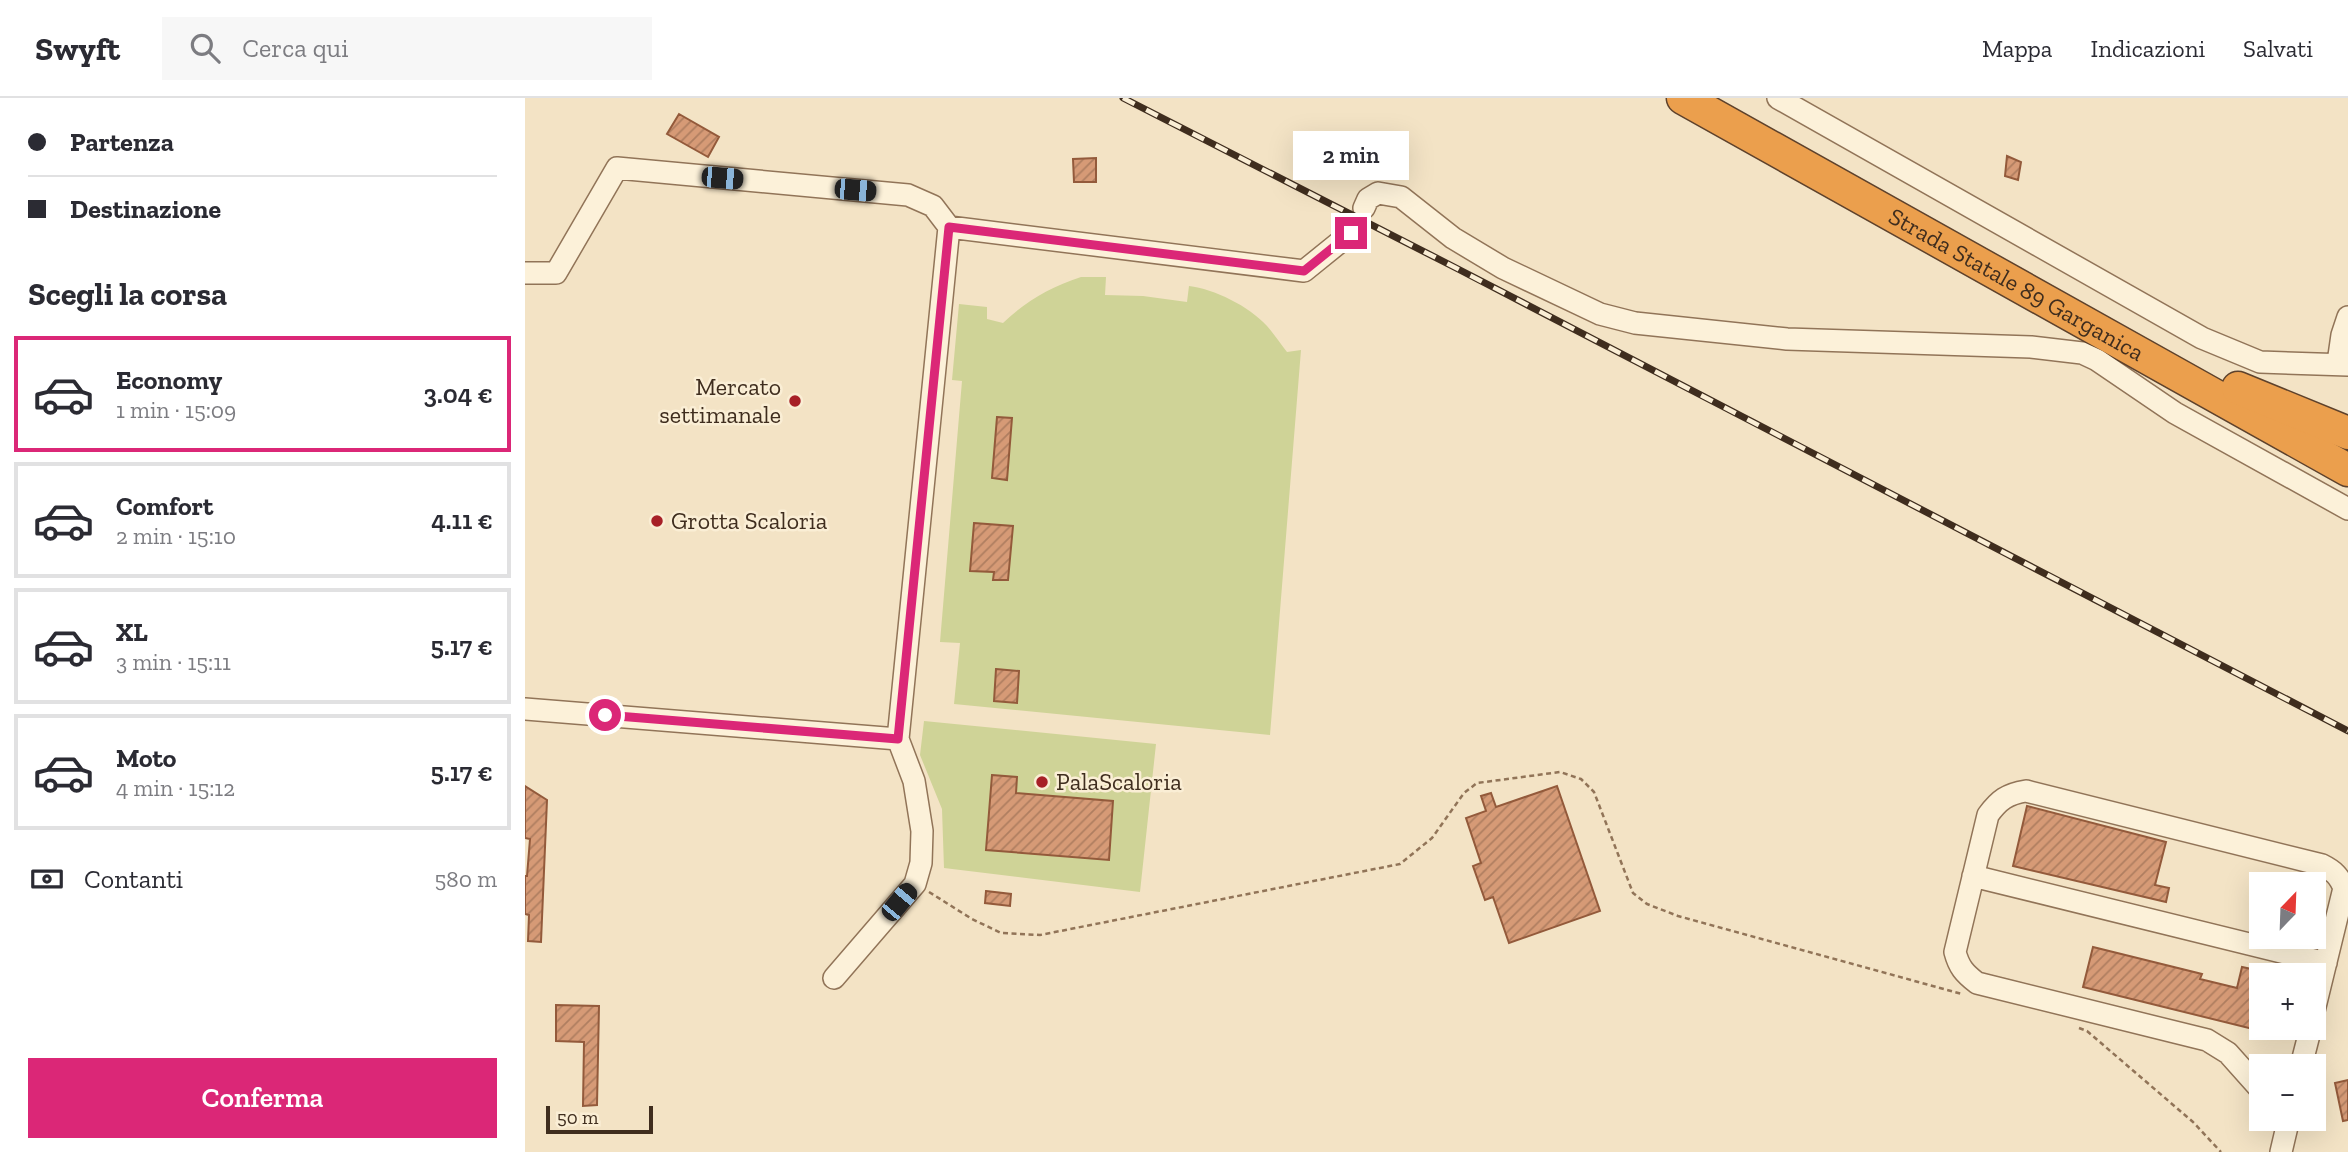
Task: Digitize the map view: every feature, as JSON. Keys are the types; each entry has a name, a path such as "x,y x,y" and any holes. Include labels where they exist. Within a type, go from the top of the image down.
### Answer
{"highway":[{"name":"Strada Statale 89 Garganica","path":"1683,98 2348,470"},
{"name":"Strada Statale 89 Garganica","path":"1719,98 2348,450"},
{"path":"2238,388 2348,433"}],"street":[{"path":"1778,98 2202,338 2260,362 2343,364 2342,335 2348,317"},
{"path":"525,272 556,273 617,169 908,195 933,206 949,227 898,739 914,781 922,831 921,863 915,884 834,978"},
{"path":"1364,208 1368,199 1378,192 1401,197 1453,238 1503,268 1600,314 1635,323 1787,339 2031,347 2082,353 2097,360 2175,413 2348,509"},
{"path":"949,227 1304,271 1351,233"},
{"path":"525,709 898,739"},
{"path":"2249,1076 2228,1052 2207,1040 1977,983 1965,974 1958,966 1955,952 1988,815 1998,802 2011,794 2026,791 2308,861 2332,870 2344,888 2326,964"},
{"path":"1973,876 2322,963"},
{"path":"2278,1131 2280,1152"},
{"path":"2280,1152 2286,1131"}],"path":[{"path":"915,884 972,919 1001,933 1040,935 1400,864 1432,838 1464,793 1477,783 1560,772 1581,779 1594,792 1633,893 1647,904 1678,916 1973,997"},
{"path":"2077,1027 2087,1031 2193,1122 2221,1152"}],"green space":[{"path":"1081,277 1106,277 1105,295 1143,296 1187,302 1189,286 1209,291 1231,300 1260,319 1287,352 1301,350 1270,735 954,704 960,643 940,642 962,381 952,380 959,304 987,307 987,319 1003,323 1039,296"},
{"name":"PalaScaloria","path":"924,721 1156,744 1140,892 944,868 942,809 920,755"}],"building":[{"path":"679,114 719,137 708,157 667,134"},
{"path":"2007,156 2021,162 2018,180 2005,176"},
{"path":"1096,158 1096,182 1074,182 1073,159"},
{"path":"997,417 1012,418 1007,480 992,478"},
{"path":"974,523 1013,526 1008,580 993,580 994,572 970,571"},
{"path":"996,669 1019,671 1017,703 994,701"},
{"path":"992,775 1017,777 1016,793 1113,801 1109,860 986,850"},
{"path":"525,786 547,800 541,942 528,941 529,915 525,914 525,876 530,839 525,838"},
{"path":"1557,786 1600,911 1509,943 1493,897 1485,900 1473,866 1481,863 1466,818 1486,811 1481,796 1491,793 1496,807"},
{"path":"2027,806 2166,842 2155,885 2169,888 2166,902 2013,866"},
{"path":"986,891 1011,894 1010,906 985,903"},
{"path":"2093,947 2202,974 2200,979 2237,988 2242,967 2249,968 2249,1028 2083,987"},
{"path":"556,1005 599,1006 597,1105 583,1106 584,1042 556,1041"},
{"path":"2348,1080 2348,1120 2343,1121 2335,1083"}],"tunnel":[{"path":"1351,233 1364,208"}],"railway":[{"path":"1123,98 2348,731"}],"place":[{"name":"Mercato settimanale","path":"795,401"},
{"name":"Grotta Scaloria","path":"657,521"},
{"name":"PalaScaloria","path":"1042,782"}],"route":[{"path":"605,715 898,739 949,227 1304,271 1351,233"}]}
